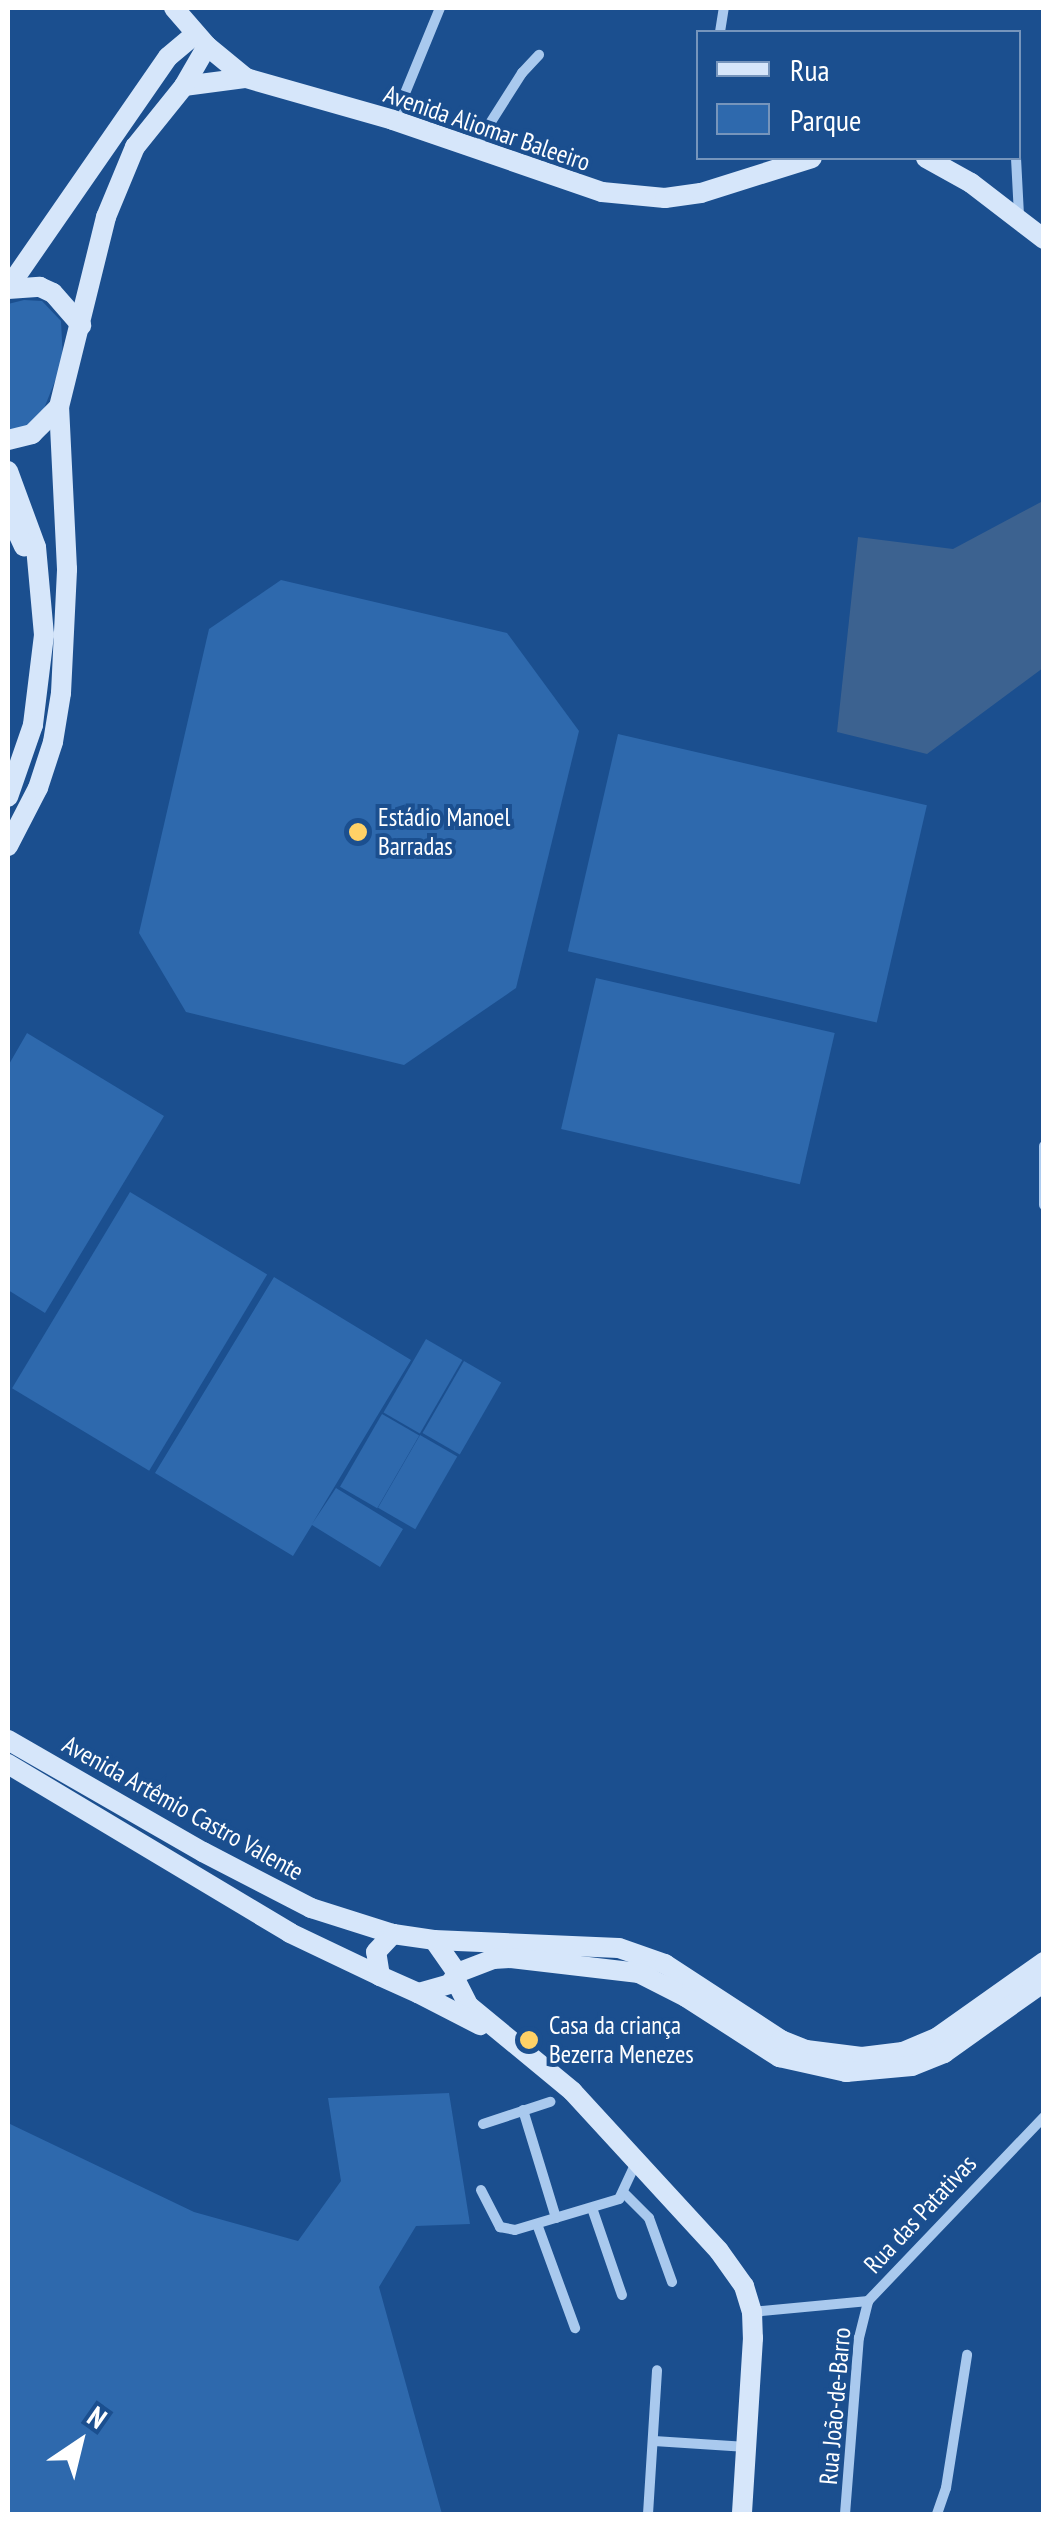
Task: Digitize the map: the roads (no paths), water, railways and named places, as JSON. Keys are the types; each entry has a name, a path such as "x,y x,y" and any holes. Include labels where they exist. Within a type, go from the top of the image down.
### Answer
{"main road":[{"name":"Avenida Aliomar Baleeiro","path":"174,8 201,40 246,78 393,120 581,187 646,198 700,194 806,160"},
{"path":"8,289 168,57 174,8"},
{"path":"168,57 201,40"},
{"path":"8,846 38,788 61,692 67,569 60,407 116,188 148,126 184,86 201,40"},
{"path":"184,86 246,78"},
{"path":"930,160 956,172 1044,239"},
{"path":"8,289 40,287 52,293 80,325"},
{"path":"8,440 32,434 60,407"},
{"path":"8,471 36,547 43,592 42,664 33,725 8,797"},
{"path":"8,512 43,592"},
{"name":"Avenida Artêmio Castro Valente","path":"8,1740 203,1852 312,1908 393,1934"},
{"path":"8,1764 270,1920 509,2038"},
{"path":"380,1976 376,1952 393,1934 636,1952 692,1979 782,2040 806,2050 862,2057 902,2052 938,2037 1044,1962"},
{"path":"434,1940 469,2006 572,2092 719,2251 744,2286 752,2312 742,2514"},
{"path":"418,1992 440,1989 456,1976 493,1958 639,1973 686,1997 779,2057 846,2072 912,2066 944,2053 1044,1982"}],"street":[{"path":"393,120 440,8"},
{"path":"475,148 522,73 538,55"},
{"path":"1016,160 1020,220"},
{"path":"1044,1146 1044,1205"},
{"path":"482,2124 550,2102"},
{"path":"524,2110 556,2218"},
{"name":"Rua das Patativas","path":"752,2312 868,2301 1044,2117"},
{"path":"481,2190 500,2227 514,2230 592,2208 625,2194 636,2164"},
{"path":"625,2194 649,2218 672,2282"},
{"path":"592,2208 622,2295"},
{"path":"537,2224 575,2328"},
{"name":"Rua João-de-Barro","path":"845,2514 858,2338 868,2301"},
{"path":"937,2514 946,2488 967,2355"},
{"path":"648,2514 657,2370"},
{"path":"654,2441 748,2448"}],"place":[{"name":"Estádio Manoel Barradas","path":"358,832"},
{"name":"Casa da criança Bezerra Menezes","path":"529,2040"}]}
